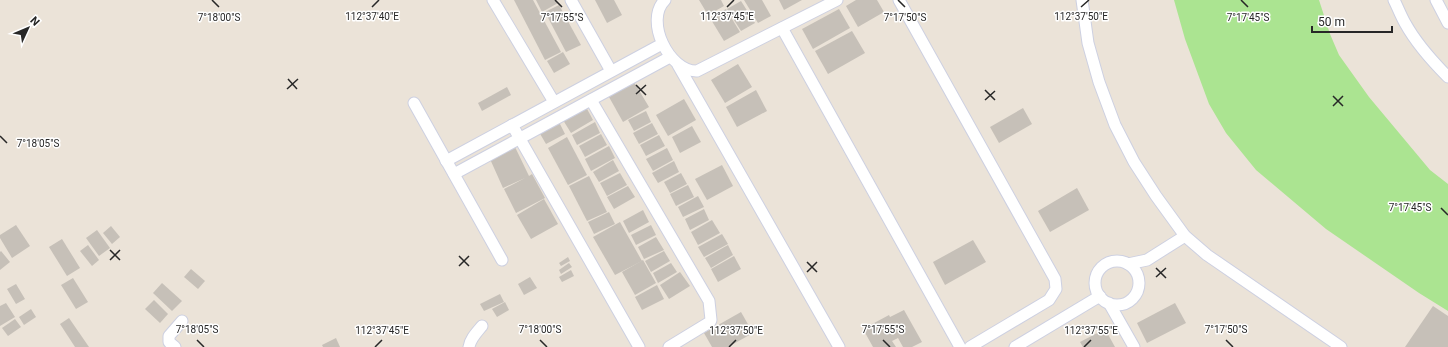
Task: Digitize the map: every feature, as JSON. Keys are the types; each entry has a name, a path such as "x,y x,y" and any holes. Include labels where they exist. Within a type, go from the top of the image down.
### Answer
{"street":[{"path":"493,0 554,102"},
{"path":"571,0 611,71"},
{"path":"661,2 657,23 662,44 670,57 678,65 689,72 697,72 837,0"},
{"path":"898,0 1055,279 1056,289 1049,300 970,347"},
{"path":"1082,0 1088,43 1099,82 1115,125 1134,162 1185,236 1207,256 1341,347"},
{"path":"1394,0 1405,23 1438,68 1448,77"},
{"path":"1436,0 1448,23"},
{"path":"782,28 960,347"},
{"path":"446,161 662,44"},
{"path":"454,174 670,57"},
{"path":"678,65 839,347"},
{"path":"591,100 709,301 710,322 669,347"},
{"path":"414,102 502,260"},
{"path":"512,125 639,347"},
{"path":"1128,264 1147,260 1185,236"},
{"path":"1137,274 1147,260"},
{"path":"1104,300 1116,305 1130,301 1135,296 1139,282 1137,274 1128,264 1114,261 1108,263 1102,267 1098,273 1095,286 1134,347"},
{"path":"1015,347 1030,343 1104,300"},
{"path":"175,347 168,340 169,336 182,321"},
{"path":"468,347 468,344 482,326"}],"green space":[{"path":"1174,0 1319,0 1330,34 1339,55 1369,97 1430,170 1448,184 1448,311 1419,293 1326,229 1256,170 1226,133 1209,104 1185,39"}],"building":[{"path":"514,0 533,0 561,52 545,60"},
{"path":"536,0 556,0 558,3 542,12"},
{"path":"595,0 614,0 622,15 607,23"},
{"path":"699,0 721,0 724,6 708,15"},
{"path":"744,0 762,0 771,16 758,23"},
{"path":"779,0 802,0 784,10"},
{"path":"856,0 877,0 884,12 858,27 846,6"},
{"path":"741,1 755,23 741,31 727,9"},
{"path":"559,5 581,45 566,52 545,12"},
{"path":"726,9 740,32 724,41 710,18"},
{"path":"839,9 850,28 813,49 802,29"},
{"path":"852,31 865,53 828,74 815,51"},
{"path":"563,52 570,64 554,73 547,61"},
{"path":"738,64 752,87 725,103 711,80"},
{"path":"634,82 649,107 623,122 609,97"},
{"path":"507,87 511,95 482,111 478,103"},
{"path":"756,90 767,111 737,127 726,107"},
{"path":"684,99 696,120 668,136 656,115"},
{"path":"586,107 593,120 571,133 563,120"},
{"path":"1023,108 1032,124 999,143 990,127"},
{"path":"646,111 651,122 634,131 628,120"},
{"path":"559,122 565,134 546,144 539,132"},
{"path":"595,122 600,133 577,145 572,135"},
{"path":"652,123 658,134 639,144 633,133"},
{"path":"692,126 701,142 680,153 672,137"},
{"path":"601,134 607,145 585,157 579,146"},
{"path":"659,135 665,146 646,156 640,145"},
{"path":"567,137 587,175 568,185 548,148"},
{"path":"609,146 615,158 591,171 585,159"},
{"path":"515,147 529,176 532,174 545,198 516,213 504,189 525,178 503,188 490,159"},
{"path":"667,148 673,160 653,171 646,159"},
{"path":"613,160 619,171 599,182 593,172"},
{"path":"674,161 679,172 658,183 652,173"},
{"path":"722,165 733,186 707,200 695,179"},
{"path":"620,173 627,185 607,196 600,183"},
{"path":"681,173 687,184 670,193 664,182"},
{"path":"589,176 607,212 587,221 569,186"},
{"path":"688,185 694,197 676,206 670,194"},
{"path":"628,186 635,197 614,209 607,197"},
{"path":"1077,188 1089,210 1050,232 1038,211"},
{"path":"698,196 704,207 683,217 678,207"},
{"path":"544,199 558,224 531,239 517,215"},
{"path":"704,209 709,220 690,230 685,219"},
{"path":"643,210 649,222 629,233 623,221"},
{"path":"609,212 615,224 594,234 588,222"},
{"path":"712,220 720,233 698,245 691,232"},
{"path":"620,222 642,261 615,275 593,237"},
{"path":"16,225 30,246 12,258 0,238 0,235"},
{"path":"651,225 656,235 636,245 631,235"},
{"path":"111,226 120,237 112,244 103,233"},
{"path":"97,230 110,248 99,256 86,238"},
{"path":"722,234 728,244 704,257 698,247"},
{"path":"656,237 664,250 644,259 638,247"},
{"path":"62,239 80,268 67,276 49,247"},
{"path":"973,240 986,262 945,285 933,262"},
{"path":"88,245 99,260 92,266 80,251"},
{"path":"728,245 733,255 711,268 705,258"},
{"path":"1,251 10,262 0,270 0,252"},
{"path":"664,251 670,261 651,272 645,261"},
{"path":"734,256 741,269 718,282 711,269"},
{"path":"568,257 570,261 561,266 559,263"},
{"path":"643,260 656,283 635,295 622,272"},
{"path":"569,263 572,267 561,274 559,270"},
{"path":"671,263 677,272 658,283 653,273"},
{"path":"191,269 205,281 198,289 184,277"},
{"path":"571,270 574,276 562,282 559,277"},
{"path":"680,272 690,286 669,299 660,285"},
{"path":"530,277 537,288 524,295 518,284"},
{"path":"73,278 88,302 76,309 61,285"},
{"path":"162,283 182,301 172,311 153,293"},
{"path":"16,284 25,299 16,304 7,289"},
{"path":"657,285 664,299 642,310 635,297"},
{"path":"500,294 504,302 484,311 480,304"},
{"path":"154,300 168,314 160,323 145,309"},
{"path":"505,302 509,310 497,317 492,309"},
{"path":"6,303 15,317 0,326 0,306"},
{"path":"1175,303 1186,323 1147,343 1137,323"},
{"path":"1433,306 1448,316 1448,347 1405,347"},
{"path":"31,309 36,317 24,325 19,317"},
{"path":"904,310 922,342 912,347 903,347 898,338 892,341 896,347 873,347 863,329 889,315 890,317"},
{"path":"741,312 753,333 728,347 712,347 704,333"},
{"path":"69,318 89,347 75,347 60,324"},
{"path":"15,319 21,327 8,336 2,328"},
{"path":"1105,329 1115,347 1083,347 1080,342"},
{"path":"336,338 340,347 323,347 322,345"}]}
